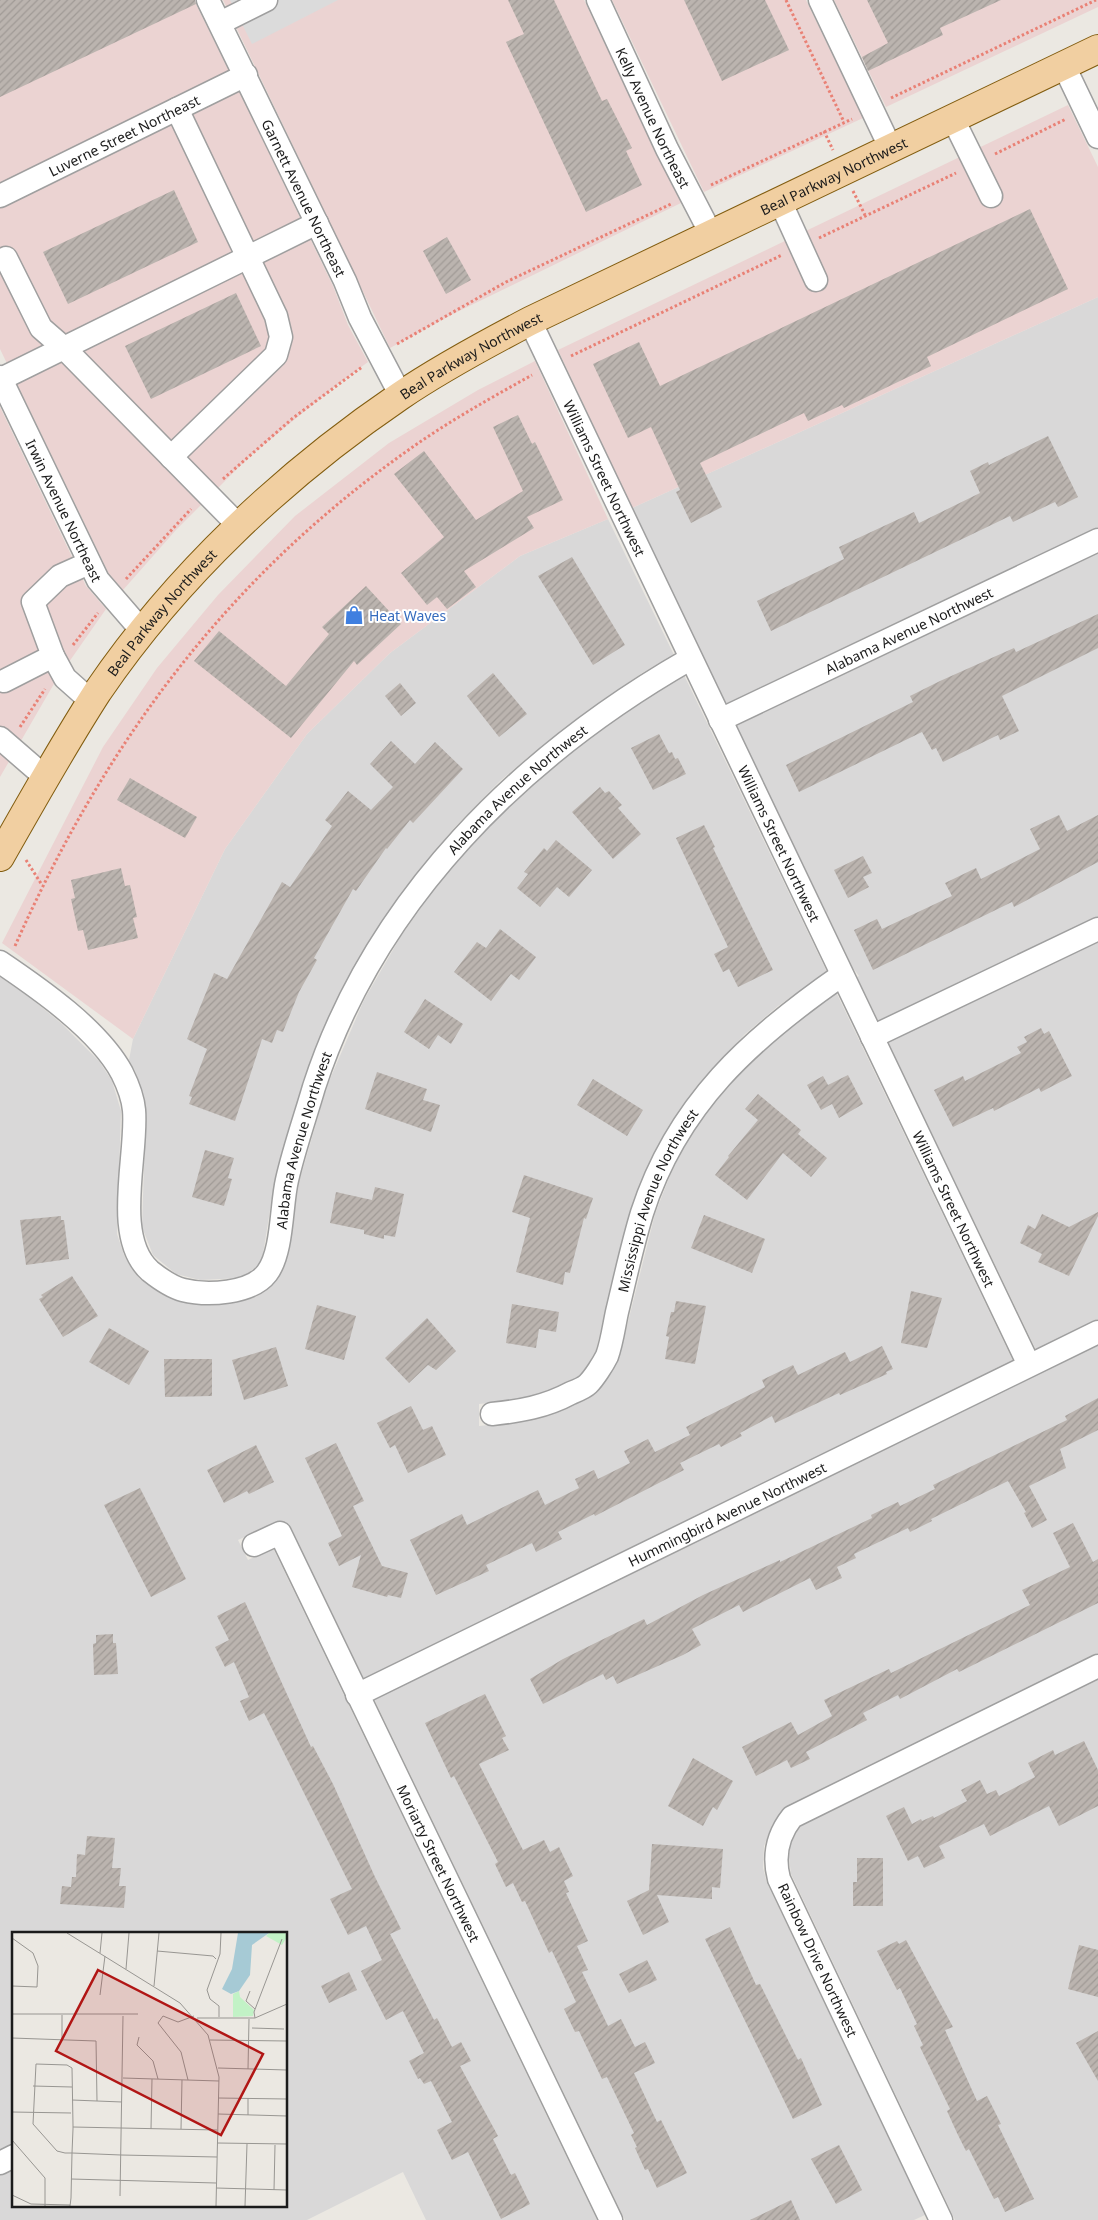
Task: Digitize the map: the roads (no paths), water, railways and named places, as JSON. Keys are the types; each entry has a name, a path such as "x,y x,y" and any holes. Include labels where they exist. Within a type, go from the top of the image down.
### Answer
{"main road":[{"name":"Beal Parkway Northwest","path":"0,857 44,777 92,702 143,632 206,560 324,451 401,396 486,344 530,321 1098,49"}],"street":[{"name":"Garnett Avenue Northeast","path":"208,0 317,223 360,318 401,396"},
{"path":"220,22 266,0"},
{"name":"Kelly Avenue Northeast","path":"598,0 668,149 711,234"},
{"path":"820,0 891,148"},
{"path":"1064,66 1098,138"},
{"name":"Luverne Street Northeast","path":"0,196 246,75"},
{"path":"171,457 276,355 281,337 276,316 177,109"},
{"path":"953,119 991,196"},
{"path":"780,201 816,280"},
{"path":"0,378 317,223"},
{"path":"6,258 41,328 64,348 240,527"},
{"name":"Williams Street Northwest","path":"530,321 1029,1365"},
{"name":"Irwin Avenue Northeast","path":"0,378 98,580 143,632"},
{"name":"Alabama Avenue Northwest","path":"720,720 1098,540"},
{"path":"89,563 60,576 33,602 53,656 65,678 92,702"},
{"path":"4,681 53,656"},
{"name":"Alabama Avenue Northwest","path":"3,964 37,986 71,1015 110,1054 123,1076 134,1108 130,1230 142,1262 149,1270 169,1284 183,1290 198,1292 243,1290 252,1286 269,1270 275,1256 286,1180 315,1084 336,1033 372,961 410,903 463,835 509,789 587,725 649,682 690,659"},
{"path":"0,738 44,777"},
{"path":"872,1037 1098,929"},
{"name":"Mississippi Avenue Northwest","path":"492,1414 528,1410 555,1402 588,1385 606,1357 643,1212 660,1170 680,1130 697,1105 754,1041 785,1015 842,974"},
{"name":"Hummingbird Avenue Northwest","path":"357,1695 1098,1332"},
{"name":"Moriarty Street Northwest","path":"254,1545 280,1533 611,2220"},
{"name":"Rainbow Drive Northwest","path":"940,2220 779,1879 776,1866 776,1849 784,1827 792,1817 1098,1666"},
{"path":"0,2163 12,2157"}],"place":[{"name":"Heat Waves","path":"354,615"}]}
